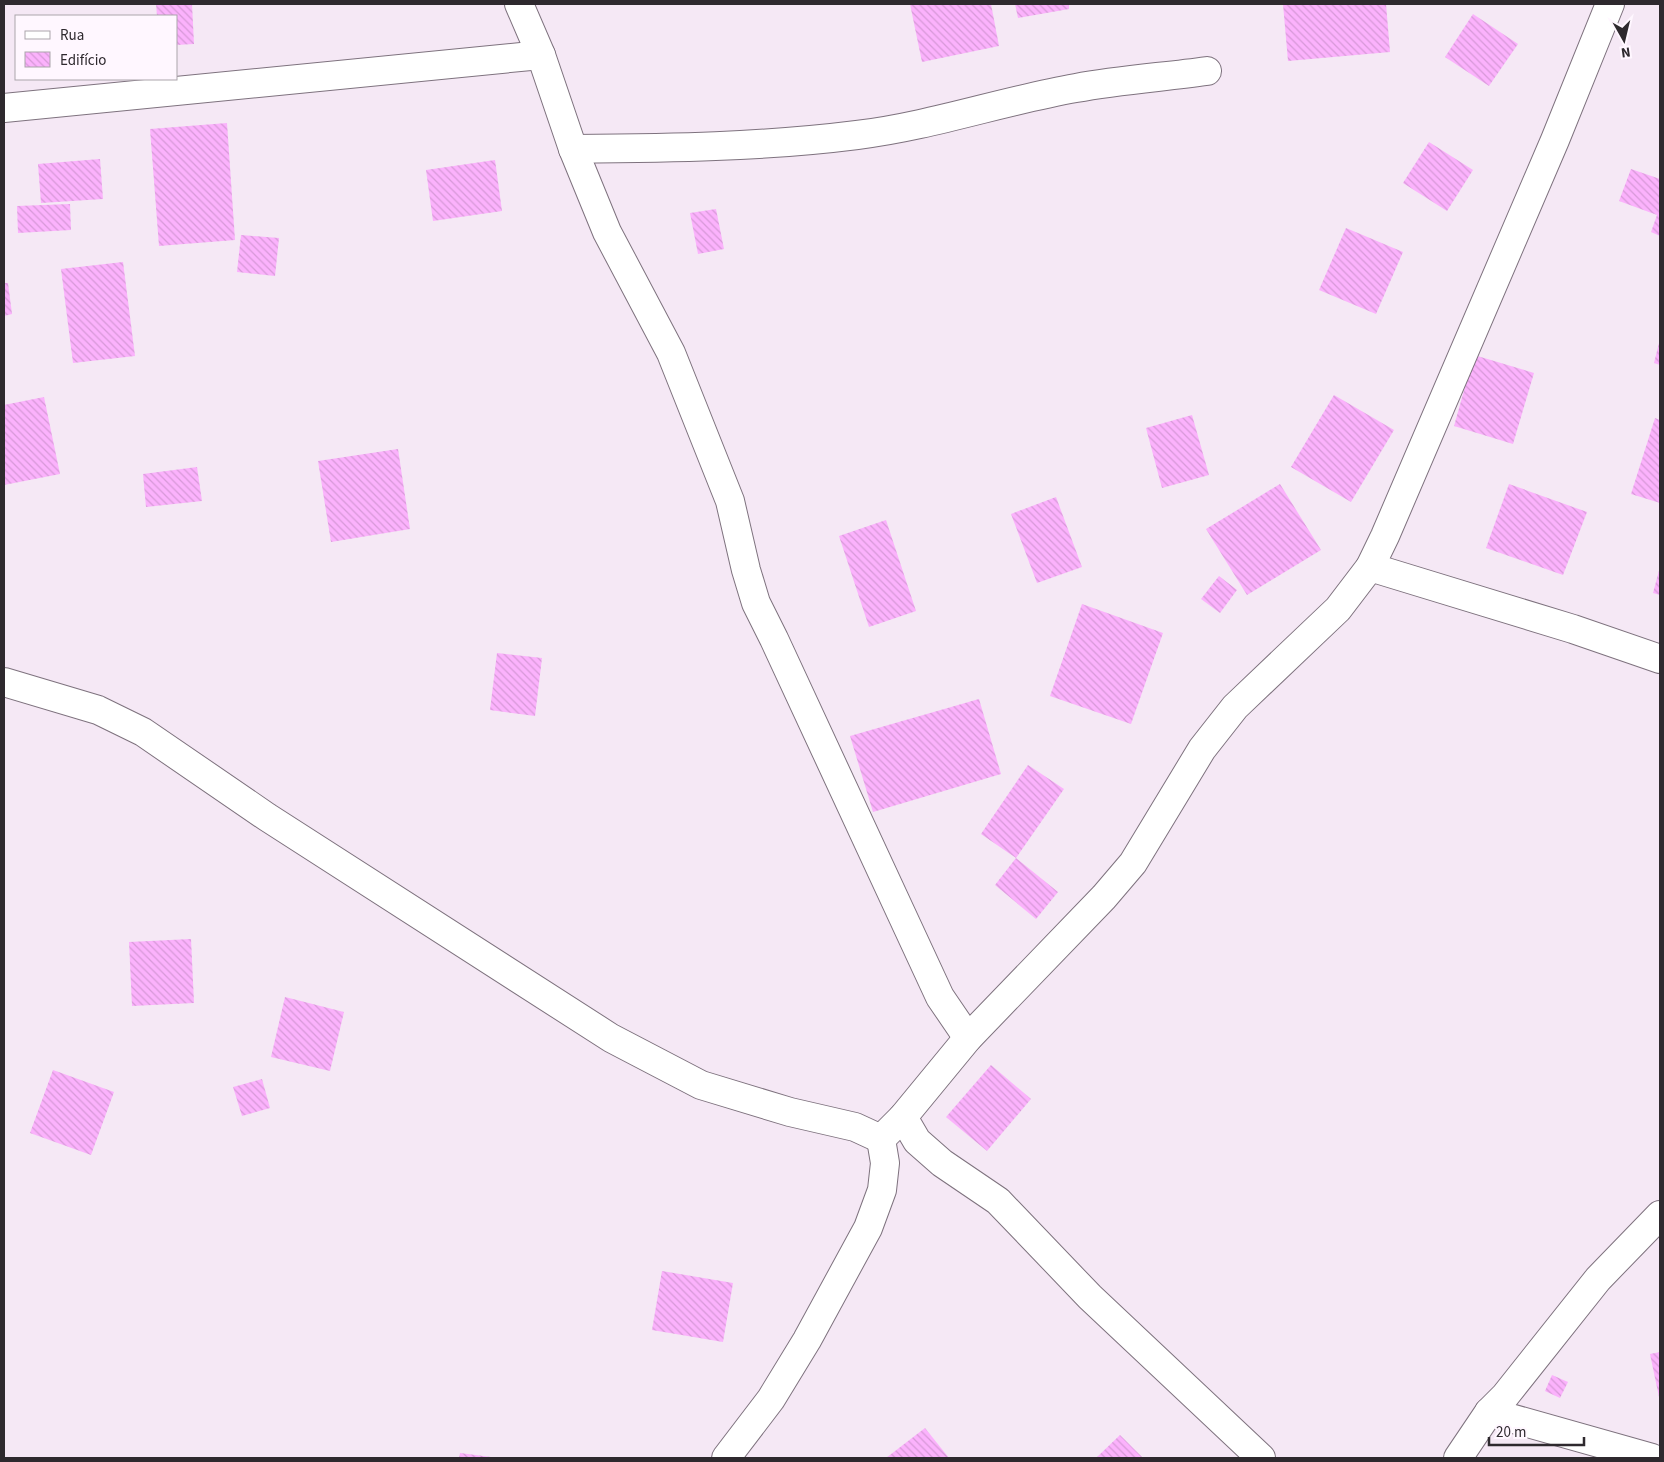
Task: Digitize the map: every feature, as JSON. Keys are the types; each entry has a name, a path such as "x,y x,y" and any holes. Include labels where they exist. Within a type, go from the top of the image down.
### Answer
{"street":[{"path":"518,4 541,55 573,149 607,232 671,353 730,502 756,603 940,997 968,1038"},
{"path":"881,1139 903,1117 968,1038 1104,897 1133,864 1202,749 1235,707 1338,609 1370,567 1555,140 1610,4"},
{"path":"4,108 541,55"},
{"path":"573,149 768,143 859,135 892,130 1076,88 1207,71"},
{"path":"1370,567 1573,629 1660,659"},
{"path":"4,682 98,710 143,732 267,817 611,1038 701,1086 790,1112 855,1127 881,1139"},
{"path":"903,1117 917,1141 942,1163 998,1201 1090,1297 1261,1458"},
{"path":"726,1458 771,1399 807,1340 868,1228 882,1190 885,1163 881,1139"},
{"path":"1458,1458 1489,1412 1505,1396 1598,1279 1660,1216"},
{"path":"1489,1412 1652,1458"}],"building":[{"path":"156,4 192,4 194,44 178,45 178,15 157,15"},
{"path":"910,4 991,4 999,46 922,62"},
{"path":"1015,4 1069,4 1069,9 1018,18"},
{"path":"1283,4 1386,4 1390,52 1288,61"},
{"path":"1473,14 1518,44 1489,86 1445,57"},
{"path":"227,123 235,240 159,246 150,129"},
{"path":"1429,142 1473,170 1447,211 1403,183"},
{"path":"100,159 103,199 41,203 38,164"},
{"path":"495,160 502,211 433,221 426,170"},
{"path":"1631,169 1660,179 1660,236 1651,232 1657,215 1619,201"},
{"path":"70,204 71,230 18,233 17,206"},
{"path":"716,209 724,249 698,254 690,213"},
{"path":"1346,228 1403,252 1376,314 1319,290"},
{"path":"241,235 279,238 275,276 237,272"},
{"path":"123,262 135,356 73,363 61,269"},
{"path":"4,283 8,283 12,314 4,316"},
{"path":"1660,339 1660,365 1654,363"},
{"path":"1474,355 1534,373 1513,444 1454,426"},
{"path":"1334,395 1394,430 1351,502 1291,467"},
{"path":"44,397 60,474 4,485 4,405"},
{"path":"1192,415 1209,475 1162,488 1146,428"},
{"path":"1655,418 1660,420 1660,503 1631,494"},
{"path":"398,449 410,529 331,542 318,461"},
{"path":"197,467 202,501 146,507 143,474"},
{"path":"1280,484 1321,550 1247,595 1206,529"},
{"path":"1509,484 1587,512 1563,575 1486,548"},
{"path":"1056,497 1082,567 1037,583 1011,514"},
{"path":"886,520 916,611 869,627 839,536"},
{"path":"1660,567 1660,595 1653,593"},
{"path":"1219,576 1237,590 1220,613 1201,599"},
{"path":"1082,604 1163,633 1131,724 1050,696"},
{"path":"497,653 542,658 535,716 490,710"},
{"path":"979,699 1001,774 873,812 850,736"},
{"path":"1028,765 1064,789 1016,858 981,834"},
{"path":"1016,858 1058,892 1036,919 995,885"},
{"path":"191,939 194,1003 132,1006 129,942"},
{"path":"285,997 344,1012 330,1071 271,1057"},
{"path":"991,1065 1031,1099 987,1151 946,1117"},
{"path":"53,1070 114,1092 91,1155 30,1133"},
{"path":"262,1079 270,1108 242,1116 233,1087"},
{"path":"662,1271 733,1283 723,1342 652,1330"},
{"path":"1660,1352 1660,1396 1659,1397 1650,1354"},
{"path":"1552,1375 1568,1382 1560,1398 1545,1391"},
{"path":"925,1428 949,1458 886,1458"},
{"path":"1120,1435 1143,1458 1096,1458"},
{"path":"460,1453 491,1457 491,1458 459,1458"}]}
